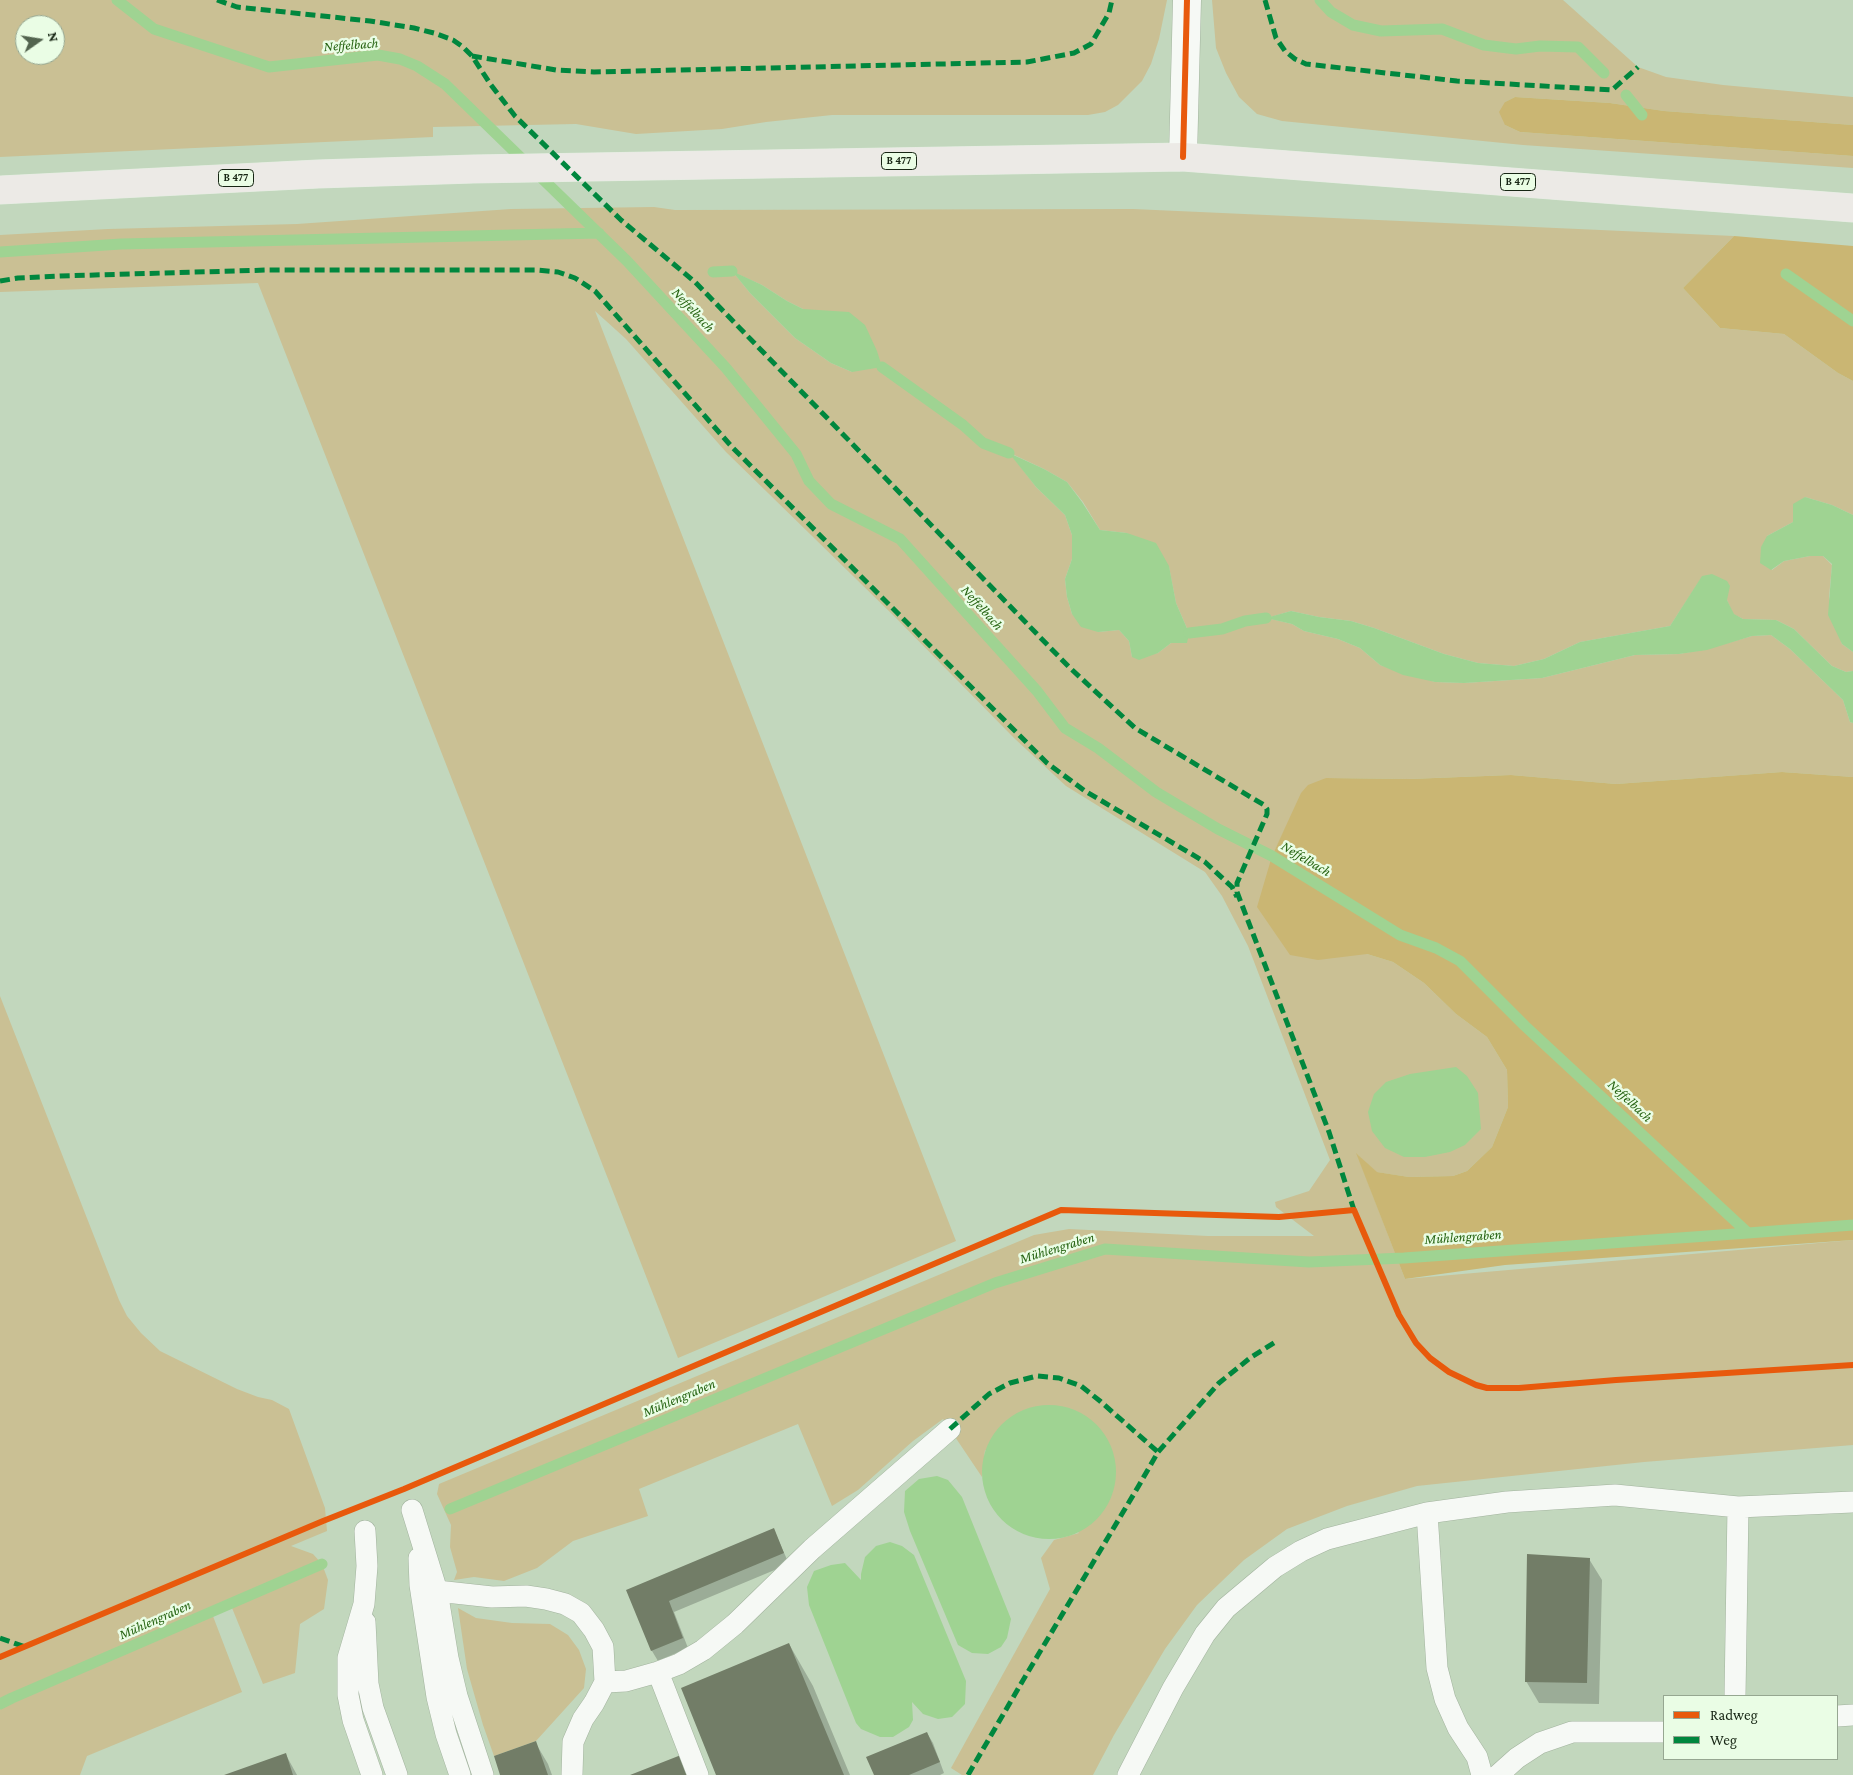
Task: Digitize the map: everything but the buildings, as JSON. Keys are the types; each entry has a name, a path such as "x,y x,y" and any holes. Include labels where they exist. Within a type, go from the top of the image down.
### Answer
{"main road":[{"name":"B 477","path":"0,190 318,174 473,169 1183,156 1853,208"}],"street":[{"path":"1183,156 1187,0"}],"lane":[{"path":"605,1682 626,1681 658,1672 679,1664 703,1650 735,1624 812,1549 950,1429"},
{"path":"1128,1775 1177,1681 1205,1634 1226,1608 1275,1567 1301,1551 1327,1539 1427,1513 1507,1502 1615,1495 1738,1507 1853,1502"},
{"path":"1735,1695 1738,1507"},
{"path":"412,1510 437,1591 448,1658 457,1696 483,1775"},
{"path":"1427,1513 1436,1668 1445,1699 1458,1728 1477,1757 1482,1775"},
{"path":"366,1531 367,1566 364,1604 368,1684 373,1708 397,1775"},
{"path":"419,1533 420,1585 432,1671 444,1725 460,1775"},
{"path":"437,1591 492,1597 526,1596 565,1604 581,1613 594,1630 603,1647 605,1682 573,1742 572,1775"},
{"path":"364,1604 348,1658 348,1696 353,1720 372,1775"},
{"path":"658,1672 698,1775"},
{"path":"1838,1716 1853,1714"},
{"path":"1498,1775 1517,1758 1540,1743 1572,1732 1663,1732"}],"shaded area":[{"path":"0,0 1167,0 1159,39 1151,64 1142,81 1118,105 1105,112 1088,115 832,115 722,129 636,134 576,124 433,127 433,137 0,157"},
{"path":"1212,0 1563,0 1638,67 1666,77 1723,85 1853,97 1853,125 1664,111 1610,103 1515,97 1505,102 1505,125 1520,132 1853,156 1853,168 1523,145 1282,121 1257,114 1239,97 1226,73 1216,48"},
{"path":"1515,97 1610,103 1664,111 1853,125 1853,156 1520,132 1505,125 1499,112 1505,102"},
{"path":"654,207 675,210 1133,209 1734,236 1683,288 1720,328 1784,334 1838,373 1853,381 1853,515 1832,505 1805,497 1793,522 1767,536 1772,570 1784,561 1810,556 1823,556 1832,565 1829,597 1842,644 1853,652 1853,671 1846,672 1832,666 1794,629 1776,620 1743,619 1733,614 1727,600 1702,577 1670,626 1580,642 1544,659 1514,666 1478,663 1444,654 1351,621 1291,611 1267,618 1292,624 1304,631 1338,639 1360,648 1380,665 1435,682 1464,683 1542,678 1635,655 1679,654 1707,649 1752,636 1771,635 1790,649 1843,700 1850,722 1853,723 1853,777 1782,772 1616,784 1511,775 1409,779 1326,778 1286,827 1272,856 1367,954 1393,962 1424,983 1456,1014 1487,1037 1507,1070 1508,1107 1492,1147 1467,1171 1453,1176 1409,1177 1376,1172 1357,1154 1405,1279 1853,1240 1853,1445 1644,1462 1417,1486 1347,1506 1287,1529 1244,1560 1197,1605 1165,1649 1114,1735 1093,1775 962,1775 951,1768 1050,1589 1041,1558 1054,1540 1079,1533 985,1450 982,1477 943,1419 913,1441 858,1490 832,1506 798,1424 639,1489 648,1516 573,1541 537,1568 504,1581 474,1577 454,1580 457,1572 450,1547 451,1525 437,1494 439,1484 1034,1235 1069,1229 1208,1236 1314,1236 1276,1207 1275,1202 1309,1191 1330,1160 1248,946 1222,896 1205,872 1066,786 1014,738 895,617 726,452 626,339 595,311 956,1241 678,1358 258,283 0,292 0,235 108,229 297,224 511,209","holes":["733,272 762,285 803,309 852,372 831,363 795,338 750,293","1010,453 1067,482 1083,502 1100,530 1127,533 1169,567 1176,603 1189,633 1158,653 1132,657 1129,641 1119,630 1098,632 1072,614 1067,597 1065,579 1072,559 1072,535 1065,515 1036,487"]},
{"path":"1734,236 1853,246 1853,381 1838,373 1784,334 1720,328 1683,288"},
{"path":"732,271 762,285 803,309 849,312 865,325 882,367 852,372 831,363 795,338 750,293"},
{"path":"1009,453 1067,482 1100,530 1127,533 1156,543 1169,566 1176,603 1189,633 1187,643 1171,643 1158,653 1139,660 1132,657 1129,641 1119,630 1098,632 1081,627 1072,614 1067,597 1065,579 1072,559 1072,535 1065,515 1036,487"},
{"path":"1805,497 1832,505 1853,515 1853,652 1842,644 1828,615 1832,564 1823,556 1810,556 1784,561 1771,570 1760,563 1761,547 1767,536 1793,522 1793,504"},
{"path":"1712,574 1727,581 1730,586 1727,600 1734,614 1743,619 1776,620 1794,629 1832,666 1846,672 1853,671 1853,723 1850,722 1843,700 1790,649 1771,635 1752,636 1707,650 1679,654 1635,655 1542,678 1464,683 1435,682 1403,675 1380,665 1360,648 1338,639 1304,631 1292,624 1266,618 1291,611 1351,621 1444,654 1478,663 1514,666 1544,659 1580,642 1670,626 1702,576"},
{"path":"1782,772 1853,777 1853,1240 1505,1265 1405,1279 1356,1153 1377,1172 1409,1177 1453,1176 1467,1171 1492,1147 1508,1107 1507,1070 1487,1037 1456,1014 1424,983 1393,962 1367,954 1318,960 1290,955 1257,907 1272,856 1301,793 1308,785 1326,778 1410,779 1511,775 1616,784"},
{"path":"0,996 119,1300 127,1316 160,1351 237,1389 272,1400 289,1409 325,1508 327,1531 291,1546 313,1554 322,1564 328,1580 324,1609 300,1624 295,1673 263,1684 230,1603 211,1611 242,1692 87,1756 80,1775 0,1775"},
{"path":"1456,1067 1467,1076 1478,1093 1481,1129 1465,1145 1450,1152 1425,1157 1404,1157 1385,1148 1372,1131 1368,1112 1374,1094 1386,1082 1410,1074"},
{"path":"1049,1405 1075,1410 1086,1416 1096,1425 1105,1435 1111,1446 1116,1472 1111,1498 1105,1509 1096,1519 1086,1528 1075,1534 1049,1539 1023,1534 1012,1528 1002,1519 993,1509 987,1498 982,1472 987,1446 993,1435 1002,1425 1012,1416 1023,1410"},
{"path":"937,1476 948,1480 962,1497 1011,1619 1007,1638 1001,1647 988,1654 972,1653 958,1645 910,1531 904,1512 905,1491 919,1479"},
{"path":"890,1542 902,1546 914,1555 966,1681 965,1704 952,1717 938,1719 923,1714 912,1702 913,1720 909,1727 893,1737 880,1737 861,1729 856,1723 809,1605 807,1587 814,1571 831,1565 845,1563 861,1580 865,1557 876,1546"},
{"path":"458,1608 476,1618 512,1623 550,1624 568,1635 579,1650 586,1669 584,1688 536,1741 494,1756 467,1669"}],"waterway":[{"name":"Neffelbach","path":"117,0 154,29 269,67 378,55 400,59 417,66 445,84 627,261 726,368 796,454 809,481 831,504 900,539 1037,691 1065,728 1098,748 1156,792 1218,829 1272,856 1400,935 1436,948 1460,961 1525,1026 1748,1233 1853,1225"},
{"path":"1320,0 1331,12 1353,25 1381,31 1442,29 1484,45 1516,49 1540,46 1578,47 1604,73"},
{"path":"1626,95 1642,115"},
{"path":"0,252 121,244 599,233"},
{"path":"713,272 732,271"},
{"path":"1786,274 1853,321"},
{"path":"882,367 963,425 983,443 1009,453"},
{"path":"1189,633 1222,629 1245,621 1266,618"},
{"name":"Mühlengraben","path":"450,1509 995,1283 1105,1249 1309,1262 1404,1258 1748,1233"},
{"name":"Mühlengraben","path":"0,1704 322,1564"}],"marked path":[{"path":"217,0 237,7 370,21 414,28 453,40 463,47 472,56 515,116 621,220 695,282 1069,667 1135,728 1264,805 1267,809 1267,814 1237,883 1237,892 1329,1132 1354,1210"},
{"path":"472,56 556,70 594,72 1027,62 1074,53 1091,44 1109,13 1112,0"},
{"path":"1265,0 1276,38 1285,51 1295,59 1306,64 1457,81 1612,90 1638,67"},
{"path":"0,281 60,276 268,270 536,270 558,272 575,278 595,291 732,447 1047,763 1085,791 1205,862 1232,887 1237,897"},
{"path":"968,1775 1158,1452 1219,1383 1250,1358 1277,1341"},
{"path":"950,1429 989,1394 1010,1383 1037,1376 1059,1378 1081,1386 1158,1452"},
{"path":"0,1638 25,1647"}],"cycle path":[{"path":"1183,157 1187,0"},
{"path":"0,1657 323,1521 404,1489 1061,1210 1279,1217 1354,1210 1399,1315 1416,1343 1430,1358 1449,1372 1476,1385 1487,1388 1519,1388 1853,1365"}]}
